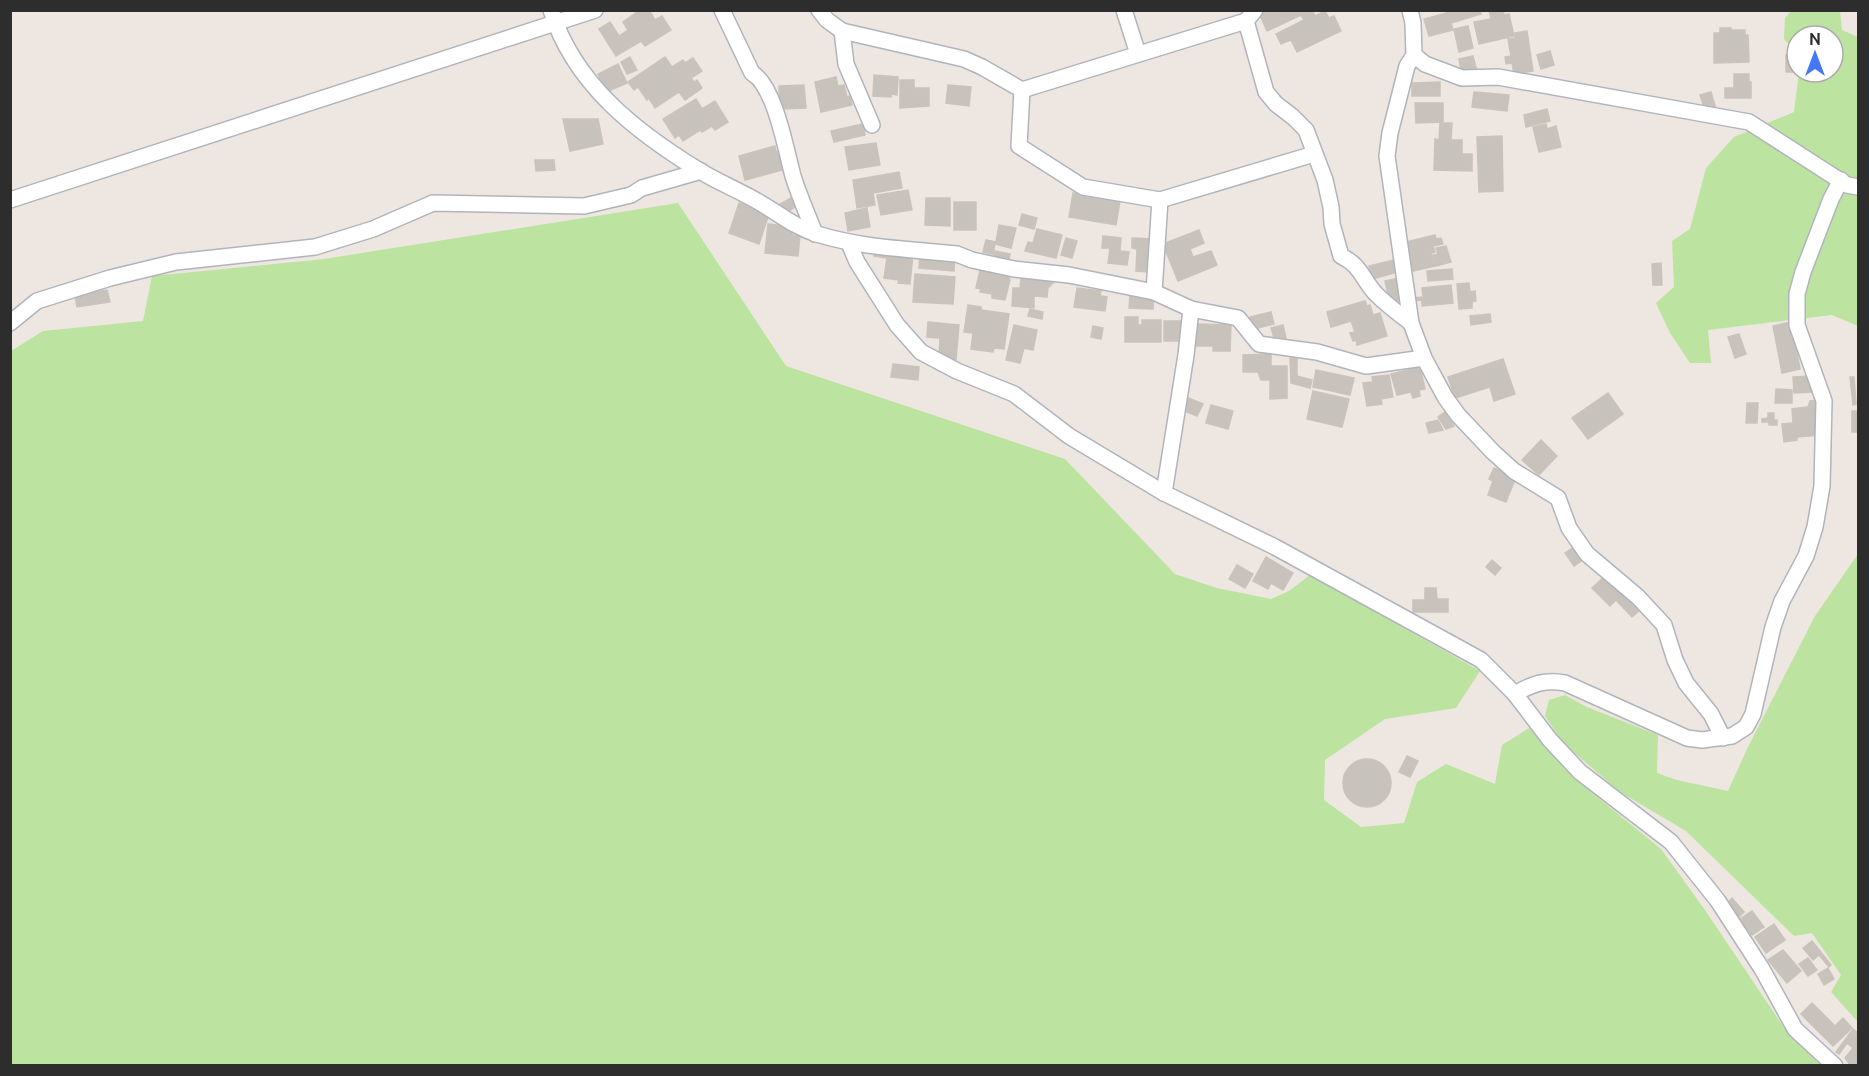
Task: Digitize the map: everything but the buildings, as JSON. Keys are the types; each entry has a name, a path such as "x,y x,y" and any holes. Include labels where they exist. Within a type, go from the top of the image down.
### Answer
{"street":[{"path":"10,200 553,17 595,10"},
{"path":"722,10 752,73 759,77 780,122 794,177 815,234"},
{"path":"819,10 826,20 842,31 964,59 1022,90 1251,16 1266,92 1276,104 1306,130 1325,180 1332,224 1341,256 1352,261 1378,296 1410,323"},
{"path":"1124,10 1138,54"},
{"path":"1410,10 1413,23 1414,55 1407,66 1389,133 1387,156 1410,323 1424,358 1445,397 1458,415 1514,471 1558,498 1569,528 1587,554 1638,597 1664,625 1675,660 1686,683 1711,714 1723,738"},
{"path":"553,17 578,68 594,90 640,131 701,171 815,234 849,243 957,254 972,260 1070,275 1154,292 1191,309 1238,318 1259,344 1317,351 1366,366 1424,358"},
{"path":"842,31 846,64 872,125"},
{"path":"1414,55 1425,64 1462,78 1498,77 1749,122 1847,184 1858,187"},
{"path":"1022,90 1019,146 1083,187 1160,200 1314,154"},
{"path":"10,323 37,301 110,278 186,261 315,247 374,229 433,203 584,206 631,195 642,189 701,171"},
{"path":"1515,694 1536,682 1565,683 1687,738 1702,740 1723,738 1732,736 1746,727 1753,714 1776,618 1782,601 1806,556 1815,527 1822,486 1824,401 1797,325 1797,294 1815,241 1841,180"},
{"path":"1154,292 1160,200"},
{"path":"849,243 858,262 897,325 921,351 957,371 1014,394 1069,436 1164,493 1275,547 1481,660 1515,694 1550,740 1580,772 1671,842 1719,901 1762,969 1795,1029 1835,1065"},
{"path":"1164,493 1186,356 1191,309"}],"green space":[{"path":"1791,11 1840,11 1841,24 1785,24 1785,40 1784,39 1785,18"},
{"path":"1845,31 1858,37 1858,326 1832,315 1708,330 1711,363 1690,363 1670,333 1656,303 1674,287 1672,241 1690,229 1706,168 1734,137 1794,112 1798,84 1845,84"},
{"path":"678,203 786,366 1065,459 1175,574 1217,588 1271,599 1289,591 1310,575 1480,671 1456,708 1385,719 1325,760 1324,800 1361,827 1404,823 1417,782 1446,764 1495,784 1502,745 1529,728 1590,791 1661,849 1789,1035 1826,1065 11,1066 11,351 43,331 143,321 152,276 324,259"},
{"path":"1858,554 1858,1022 1831,992 1841,975 1812,933 1794,936 1686,831 1620,792 1563,743 1545,716 1549,700 1565,695 1587,707 1658,735 1657,773 1677,780 1728,791 1815,616"}]}
